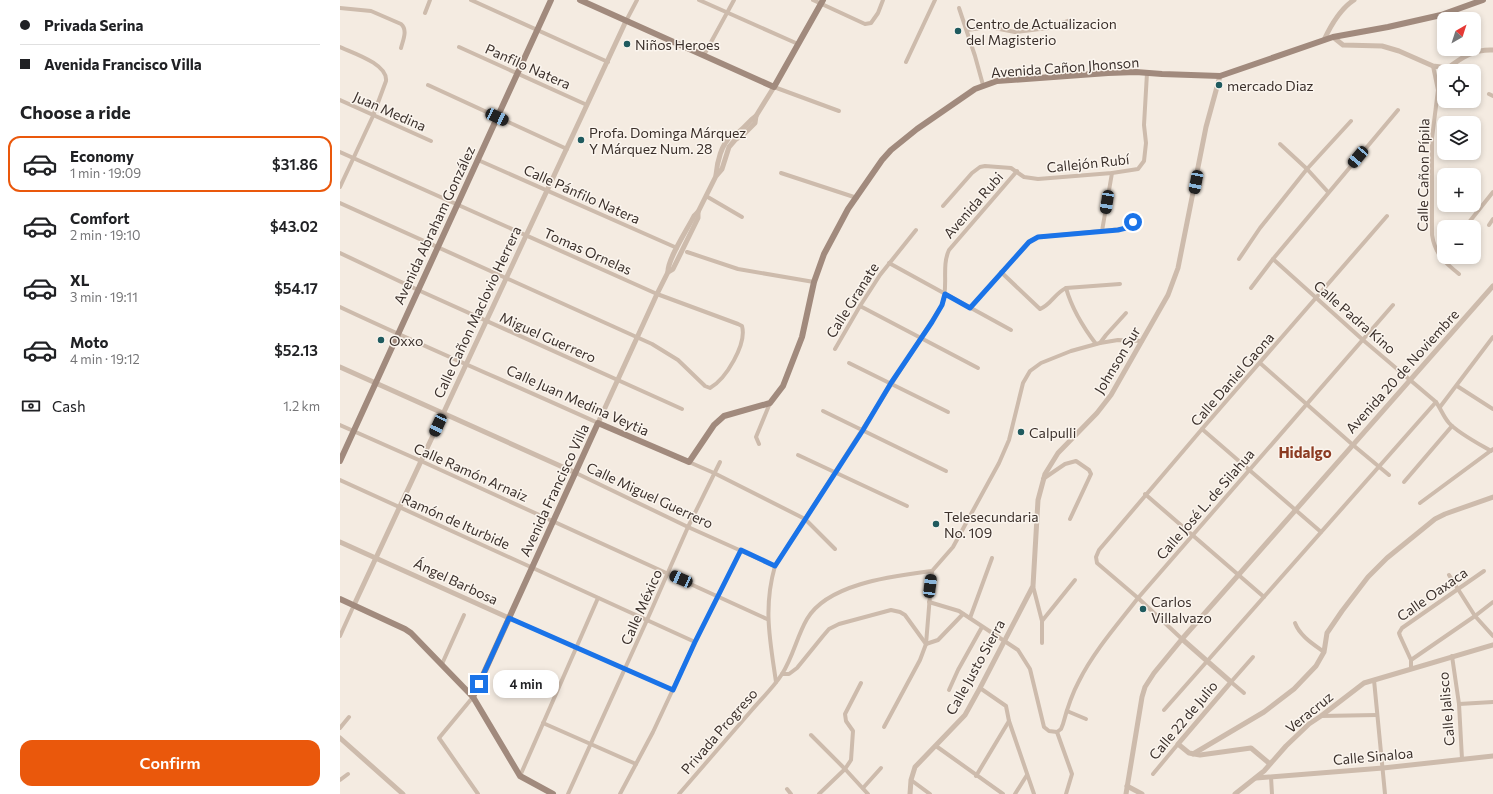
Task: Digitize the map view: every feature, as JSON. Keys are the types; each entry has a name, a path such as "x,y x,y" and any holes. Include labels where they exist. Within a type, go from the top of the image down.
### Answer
{"main road":[{"name":"Avenida Abraham González","path":"340,461 551,0"},
{"path":"580,0 774,87"},
{"path":"1220,76 1333,37 1441,15 1483,0"},
{"name":"Avenida Francisco Villa","path":"774,87 822,2"},
{"name":"Avenida Cañon Jhonson","path":"770,403 783,386 802,337 814,282 830,241 848,210 878,165 891,150 917,129 975,89 997,81 1108,73 1220,76"},
{"path":"689,462 714,424 724,416 770,403"},
{"name":"Avenida Francisco Villa","path":"473,697 598,423"},
{"name":"Calle Juan Medina Veytia","path":"598,423 689,462"},
{"path":"340,599 405,629 442,664 473,697 520,776 553,794"}],"street":[{"path":"424,13 430,0"},
{"path":"471,0 608,62"},
{"path":"626,21 637,0"},
{"path":"699,0 798,44"},
{"path":"704,55 734,0"},
{"path":"813,0 822,2 865,24 871,23 884,0"},
{"path":"906,62 935,0"},
{"path":"1324,40 1330,27 1341,12 1354,0"},
{"path":"340,8 371,11 401,24 405,31 401,48"},
{"path":"959,8 983,85"},
{"path":"967,30 989,27 1015,32 1048,28 1071,20"},
{"name":"Calle Cañon Maclovio Herrera","path":"340,636 626,21"},
{"path":"1333,37 1343,45 1382,46 1399,50 1437,67"},
{"path":"340,47 370,61 384,72 386,76 386,81 373,116 340,187"},
{"name":"Panfilo Natera","path":"459,47 587,105"},
{"path":"1455,64 1469,54 1485,50 1493,50"},
{"name":"Calle Cañon Pípila","path":"1433,66 1437,85"},
{"name":"Callejón Rubí","path":"942,206 972,173 980,167 1010,167 1024,177 1038,180 1138,169 1142,166 1144,161 1146,143 1144,125 1147,73"},
{"name":"Johnson Sur","path":"1042,642 1042,621 1033,586 1038,500 1043,479 1058,453 1097,413 1111,394 1168,295 1178,268 1206,126 1220,76"},
{"path":"428,85 567,149"},
{"path":"774,87 839,111"},
{"name":"Avenida Francisco Villa","path":"668,272 668,267 677,248 694,216 698,212 716,176 717,166 727,141 756,116 774,87"},
{"name":"Calle Cañon Pípila","path":"1437,98 1432,138 1432,235 1434,246 1444,262 1459,274"},
{"name":"Juan Medina","path":"340,100 431,141"},
{"path":"1251,288 1328,192 1398,110"},
{"path":"1239,259 1260,228 1307,169 1350,121"},
{"path":"1280,144 1307,169 1328,192"},
{"name":"Tomas Ornelas","path":"340,152 657,294 742,326 744,333 734,361 715,385 710,388 705,386 678,360 652,344 637,338"},
{"name":"Calle Pánfilo Natera","path":"478,160 677,248"},
{"name":"Avenida Rubi","path":"776,682 767,618 769,593 775,566 942,305 945,294 946,262 949,250 1017,171"},
{"path":"781,173 857,198"},
{"path":"1102,231 1112,173"},
{"path":"1472,220 1493,192"},
{"path":"706,196 742,217"},
{"path":"340,203 637,338"},
{"name":"Avenida Francisco Villa","path":"598,423 657,294 668,272 672,269 698,218 698,212"},
{"name":"Calle Daniel Gaona","path":"1138,598 1097,563 1096,558 1099,550 1145,494 1387,216"},
{"path":"970,308 1029,242 1038,237 1126,228 1140,217"},
{"path":"1489,225 1493,219"},
{"name":"Calle Granate","path":"835,349 860,306 889,263 916,230"},
{"path":"687,252 738,269 814,282"},
{"name":"Miguel Guerrero","path":"340,253 418,290 682,409"},
{"name":"Calle Padra Kino","path":"1273,259 1316,299 1436,402 1440,407 1442,415 1452,426"},
{"path":"889,263 1011,330"},
{"path":"1001,272 1040,309 1045,307 1060,291 1066,288 1120,284"},
{"name":"Avenida 20 de Noviembre","path":"1126,794 1142,697 1145,687 1154,673 1182,639 1240,575 1352,445 1493,286"},
{"path":"1066,288 1081,323 1098,343"},
{"name":"Calle José L. de Silahua","path":"1058,732 1061,729 1074,692 1084,671 1101,646 1138,598 1393,305"},
{"path":"860,306 978,368"},
{"name":"Calle Juan Medina Veytia","path":"340,307 598,423"},
{"path":"1098,343 1126,313"},
{"path":"1440,407 1493,337"},
{"path":"884,727 920,660 926,644 932,571 953,547 1000,463 1009,440 1023,383 1030,371 1041,363 1077,349 1098,343 1118,340 1142,341"},
{"path":"849,363 948,412"},
{"path":"1260,363 1352,445 1389,475"},
{"name":"Calle Miguel Guerrero","path":"340,367 576,473 775,566"},
{"path":"1457,386 1493,409"},
{"path":"1164,710 1436,402"},
{"path":"759,444 756,437 770,403"},
{"path":"823,411 946,471"},
{"name":"Calle Ramón Arnaiz","path":"340,425 767,618"},
{"path":"1404,482 1452,426 1492,450 1420,503"},
{"path":"1202,429 1321,532"},
{"path":"798,455 907,506"},
{"path":"1043,479 1065,464 1076,461 1089,470 1091,474 1070,519"},
{"name":"Calle Juan Medina Veytia","path":"689,462 805,519 835,549"},
{"name":"Calle México","path":"568,794 688,526 720,462"},
{"name":"Ramón de Iturbide","path":"340,480 695,642"},
{"path":"1145,494 1264,597"},
{"path":"1193,754 1264,712 1294,689 1316,666 1324,652 1327,633 1368,577 1387,558 1434,519 1493,497"},
{"name":"Ángel Barbosa","path":"340,542 673,690"},
{"path":"620,794 673,690 741,550"},
{"path":"970,618 992,558"},
{"path":"926,644 905,615 892,610 834,626 823,636 797,668 789,674 782,674 807,619 813,610 823,602 841,592 863,584 932,571"},
{"name":"Calle Oaxaca","path":"1411,660 1399,633 1402,628 1484,571"},
{"path":"1449,575 1475,616 1493,636"},
{"path":"1042,621 1075,580"},
{"name":"Calle Justo Sierra","path":"910,794 912,773 918,763 965,715 1033,586"},
{"path":"520,776 598,598"},
{"path":"1138,598 1207,662 1244,693"},
{"path":"929,602 963,614 1018,650 1030,669 1044,727 1049,731 1058,732 1072,774 1066,794"},
{"path":"1411,669 1411,660 1493,602"},
{"path":"926,644 938,640 963,614"},
{"path":"442,664 464,615"},
{"path":"1295,622 1297,628 1305,638 1324,652"},
{"path":"949,690 958,670 982,627"},
{"name":"Veracruz","path":"1235,794 1256,778 1294,737 1309,724 1364,683 1493,645"},
{"name":"Calle Jalisco","path":"1452,656 1459,704 1462,759"},
{"path":"1231,682 1253,657"},
{"name":"Privada Progreso","path":"679,794 782,674"},
{"path":"1374,680 1385,794"},
{"name":"Calle 22 de Julio","path":"1153,774 1231,682"},
{"path":"820,794 845,769 851,760 853,735 852,728 845,718 861,683"},
{"path":"980,688 1006,706 1009,721 1034,794"},
{"path":"473,697 439,738 478,794"},
{"path":"1459,704 1493,702"},
{"path":"1067,711 1086,719"},
{"path":"1321,716 1377,715"},
{"path":"340,728 349,717"},
{"path":"976,776 1009,721"},
{"path":"543,723 636,764"},
{"path":"811,735 868,794"},
{"path":"340,738 403,794"},
{"path":"1178,744 1193,754 1212,754 1248,748 1255,750 1270,764"},
{"path":"936,746 1003,794"},
{"name":"Calle Sinaloa","path":"1256,778 1383,768 1493,756"},
{"path":"863,788 881,768"},
{"path":"340,780 348,774"},
{"path":"1015,794 1027,775"},
{"path":"1270,777 1272,794"},
{"path":"911,780 930,794"},
{"path":"1127,786 1142,794"},
{"path":"787,789 791,794"}],"place":[{"name":"Centro de Actualizacion del Magisterio","path":"958,31"},
{"name":"Niños Heroes","path":"627,44"},
{"name":"mercado Diaz","path":"1219,85"},
{"name":"Profa. Dominga Márquez Y Márquez Num. 28","path":"581,140"},
{"name":"Oxxo","path":"381,340"},
{"name":"Calpulli","path":"1021,432"},
{"name":"Telesecundaria No. 109","path":"936,524"},
{"name":"Carlos Villalvazo","path":"1143,609"}],"district":[{"name":"Hidalgo","path":"1305,452"}],"route":[{"path":"479,684 509,618 673,690 741,550 775,566 863,430 891,383 932,322 942,305 945,294 970,308 1029,242 1038,237 1118,230 1126,228 1133,222"}]}
